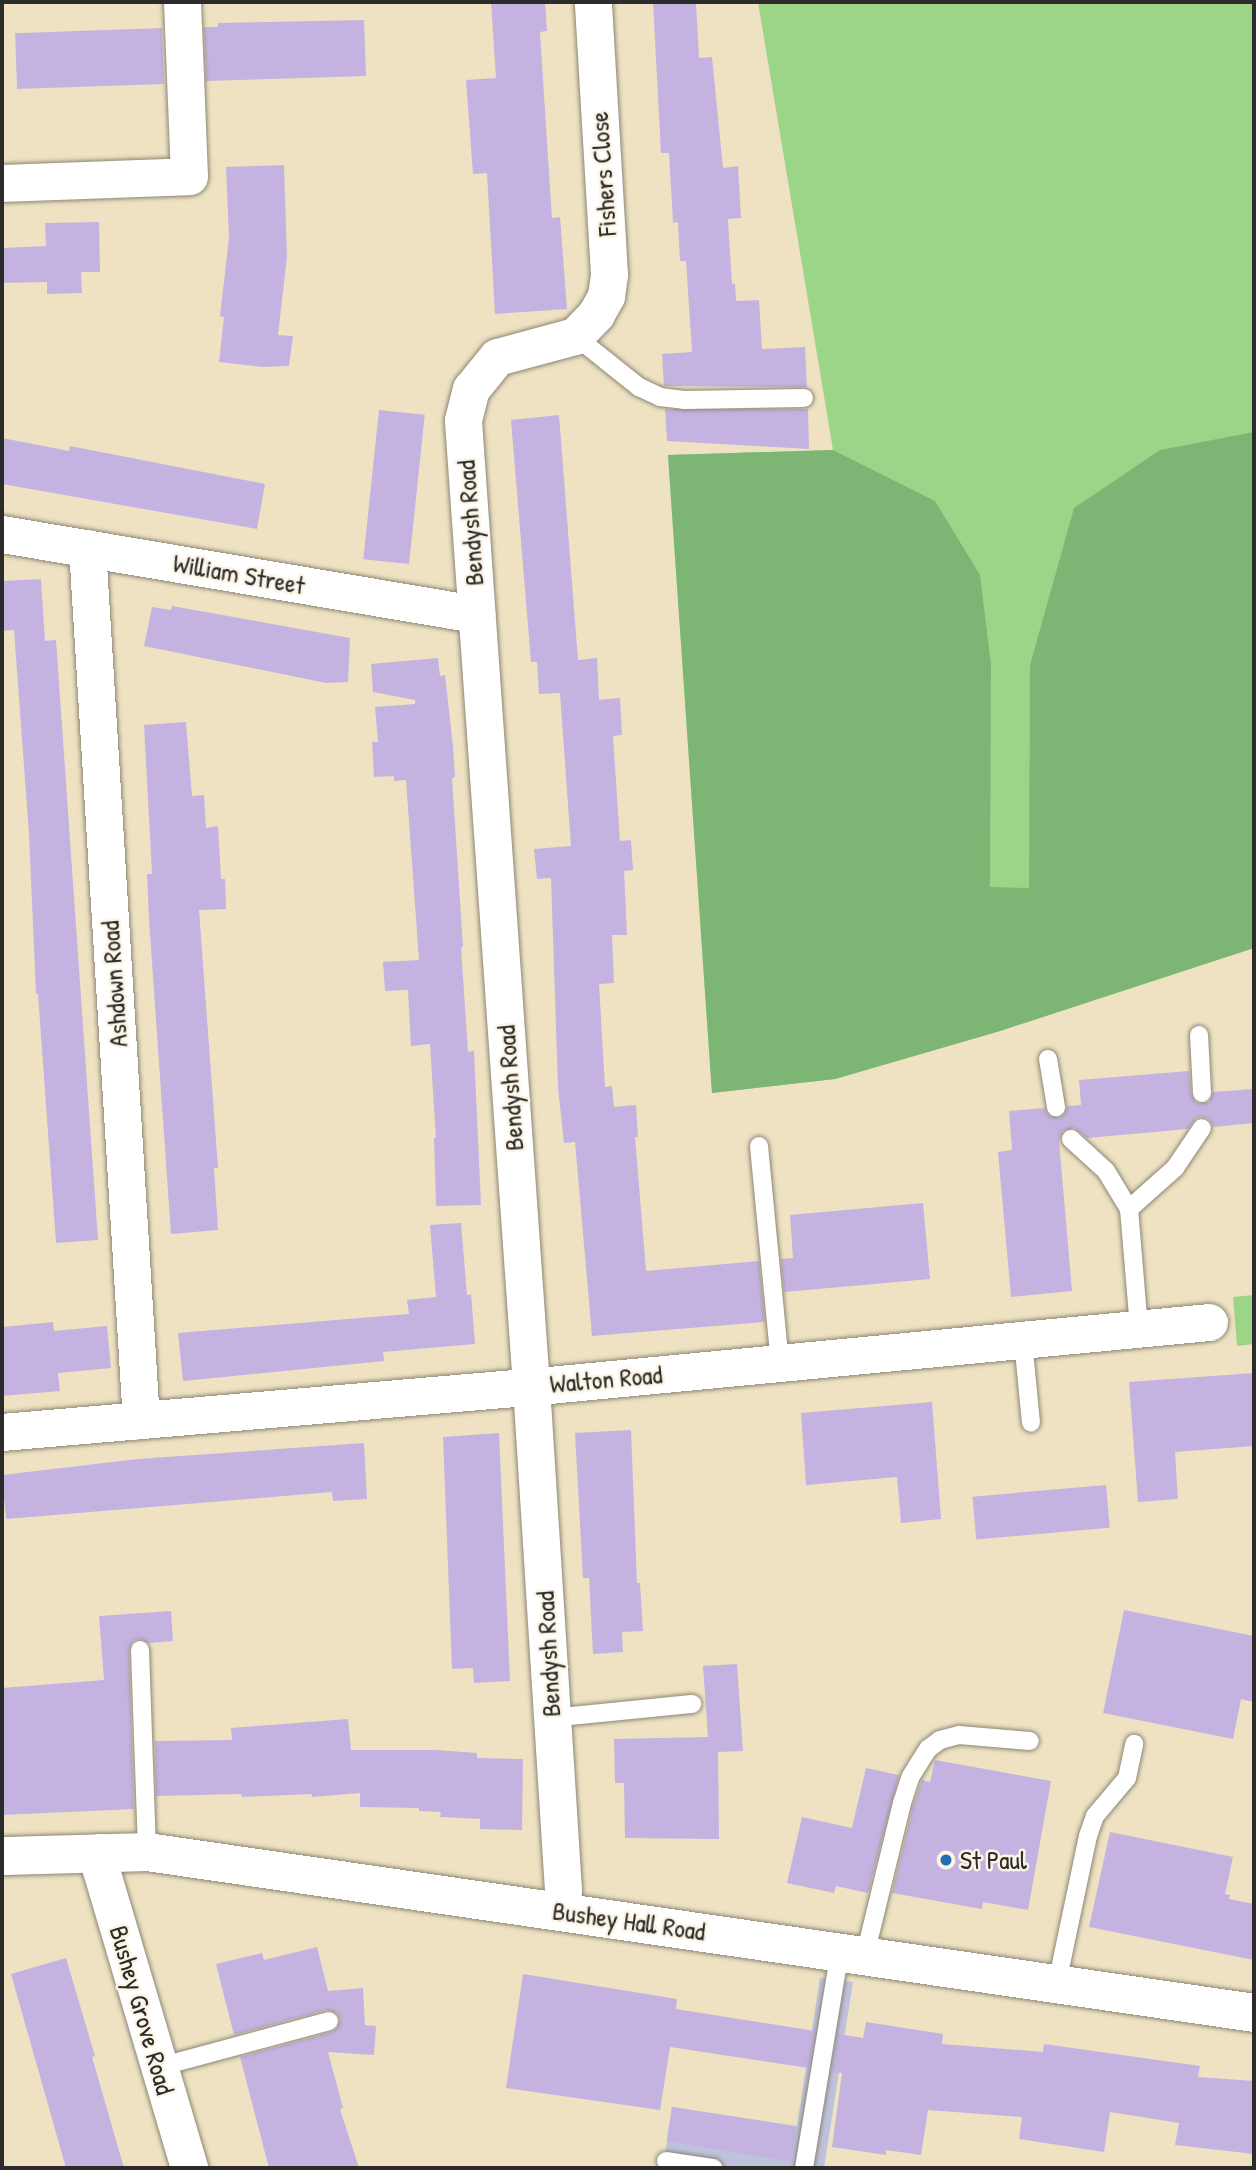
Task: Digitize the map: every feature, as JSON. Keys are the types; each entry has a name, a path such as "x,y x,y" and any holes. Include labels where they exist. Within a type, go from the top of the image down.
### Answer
{"street":[{"path":"2,183 189,176 182,2"},
{"name":"Fishers Close","path":"575,336 596,314 606,296 609,274 593,2"},
{"name":"Bendysh Road","path":"560,1911 563,1890 531,1386 463,420 471,389 497,357 575,336"},
{"name":"William Street","path":"2,534 476,614"},
{"name":"Ashdown Road","path":"87,548 141,1420"},
{"name":"Walton Road","path":"2,1433 780,1364 1209,1322"},
{"name":"Bushey Grove Road","path":"100,1852 101,1870 189,2168"},
{"name":"Bushey Hall Road","path":"2,1856 147,1852 1254,2013"}],"lane":[{"path":"575,336 639,387 660,397 684,400 804,398"},
{"path":"1199,1035 1202,1093"},
{"path":"1048,1059 1056,1107"},
{"path":"1129,1209 1175,1168 1202,1128"},
{"path":"1071,1139 1106,1171 1129,1209 1139,1329"},
{"path":"759,1146 780,1364"},
{"path":"1023,1340 1031,1423"},
{"path":"140,1650 147,1852"},
{"path":"551,1718 692,1704"},
{"path":"804,2168 853,1953 911,1776 928,1749 940,1740 959,1735 1030,1741"},
{"path":"1057,1983 1088,1836 1095,1816 1127,1778 1134,1744"},
{"path":"159,2067 329,2021"},
{"path":"666,2161 713,2168"}],"shaded area":[{"path":"820,1978 853,1982 824,2168 663,2168 672,2107 797,2126"}],"green space":[{"path":"758,2 1254,2 1254,948 1000,1031 835,1079 712,1093 668,455 833,450"},
{"path":"1254,432 1254,948 1000,1031 835,1079 712,1093 668,455 833,450 935,501 980,575 991,665 990,887 1029,888 1030,665 1074,508 1160,450"},
{"path":"1254,1295 1254,1344 1237,1346 1233,1297"}],"building":[{"path":"491,2 545,2 547,31 540,32 552,218 560,217 567,309 495,314 487,173 473,174 466,80 496,78"},
{"path":"653,2 696,2 699,58 712,57 723,168 738,166 741,218 728,219 732,284 735,284 736,301 759,300 762,349 805,347 807,387 664,386 662,354 692,352 686,261 680,261 678,222 673,223 669,153 661,153"},
{"path":"364,20 366,76 206,81 204,27 218,27 218,23"},
{"path":"162,28 164,84 17,89 15,33"},
{"path":"284,165 287,257 278,335 293,336 289,366 262,367 219,362 224,317 220,316 229,238 226,167"},
{"path":"99,222 100,272 81,272 82,293 47,294 47,282 2,283 2,248 46,246 45,223"},
{"path":"665,409 808,409 809,449 667,441"},
{"path":"379,410 425,415 409,564 363,559"},
{"path":"559,415 578,660 597,658 599,700 620,698 622,735 613,736 620,841 631,840 633,870 624,871 627,935 612,935 614,983 599,984 605,1087 612,1086 614,1107 636,1105 638,1137 635,1137 646,1271 759,1261 765,1322 592,1336 575,1142 564,1143 558,1087 551,878 537,879 534,849 571,846 560,693 539,694 537,662 531,662 511,420"},
{"path":"2,438 69,451 70,446 265,484 257,529 2,484"},
{"path":"41,579 45,641 56,640 98,1240 56,1243 36,994 29,834 14,630 2,631 2,581"},
{"path":"172,606 350,638 348,682 326,683 144,646 152,607 171,610"},
{"path":"438,658 440,676 445,675 453,746 455,777 452,778 461,947 468,1052 474,1051 481,1205 436,1206 436,1138 430,1044 411,1046 408,990 385,991 383,962 419,960 406,780 394,781 394,776 374,777 372,742 378,742 375,707 415,704 415,700 373,692 371,664"},
{"path":"186,722 192,796 204,795 206,828 218,826 221,879 225,879 226,909 199,910 218,1168 214,1168 218,1230 171,1234 149,920 147,874 152,874 144,725"},
{"path":"1189,1071 1191,1094 1197,1103 1209,1102 1213,1092 1254,1089 1254,1123 1213,1127 1209,1119 1202,1117 1196,1118 1188,1129 1087,1138 1074,1128 1063,1131 1059,1141 1072,1291 1011,1297 998,1152 1012,1150 1009,1111 1045,1108 1048,1115 1059,1118 1064,1115 1067,1106 1081,1105 1079,1080"},
{"path":"923,1203 930,1279 784,1292 781,1259 793,1258 790,1215"},
{"path":"461,1223 467,1295 471,1294 475,1344 383,1352 384,1361 183,1381 178,1333 409,1314 407,1300 436,1297 430,1225"},
{"path":"53,1322 54,1331 107,1326 111,1368 58,1373 60,1391 2,1396 2,1327"},
{"path":"1254,1373 1254,1446 1175,1452 1178,1499 1138,1502 1129,1382"},
{"path":"932,1402 941,1519 901,1523 897,1477 806,1485 801,1413"},
{"path":"631,1430 637,1583 640,1583 643,1631 622,1632 623,1652 593,1654 589,1578 583,1578 575,1433"},
{"path":"499,1433 510,1681 474,1683 473,1668 452,1669 443,1437"},
{"path":"364,1443 367,1499 333,1501 332,1492 6,1519 2,1475 138,1459"},
{"path":"1106,1485 1110,1528 976,1540 973,1497"},
{"path":"1124,1610 1254,1636 1254,1702 1241,1699 1233,1739 1103,1713"},
{"path":"171,1611 173,1641 149,1643 139,1639 133,1641 129,1650 134,1809 2,1815 2,1688 104,1680 99,1616"},
{"path":"737,1664 743,1751 718,1752 719,1839 625,1838 624,1783 615,1783 614,1739 708,1737 703,1666"},
{"path":"348,1719 351,1750 435,1750 477,1753 477,1758 523,1759 522,1830 480,1829 480,1819 440,1817 441,1812 419,1811 419,1808 360,1807 360,1793 312,1797 312,1794 242,1797 241,1794 156,1796 155,1741 232,1740 231,1728"},
{"path":"935,1760 1051,1781 1028,1910 983,1902 982,1909 892,1893 913,1806 922,1780 930,1782"},
{"path":"866,1768 899,1775 868,1893 836,1886 834,1893 787,1883 802,1817 852,1828"},
{"path":"1110,1832 1233,1857 1225,1894 1230,1895 1229,1899 1254,1904 1254,1960 1089,1927"},
{"path":"317,1947 328,1991 363,1988 365,2025 376,2026 374,2055 328,2052 343,2108 340,2109 359,2168 269,2168 240,2057 332,2032 337,2028 340,2019 336,2013 326,2010 234,2035 216,1964 262,1953 264,1960"},
{"path":"66,1958 124,2168 66,2168 11,1974"},
{"path":"523,1974 677,1999 676,2009 815,2031 809,2068 670,2047 660,2110 506,2088"},
{"path":"866,2022 943,2034 942,2044 1043,2052 1044,2044 1200,2066 1198,2077 1254,2081 1254,2154 1175,2145 1179,2123 1110,2112 1104,2152 1019,2139 1022,2117 928,2110 921,2155 886,2150 886,2155 832,2147 842,2073 832,2072 838,2034 863,2038"},
{"path":"672,2107 796,2127 791,2161 667,2142"}],"place":[{"name":"St Paul","path":"946,1860"}]}
